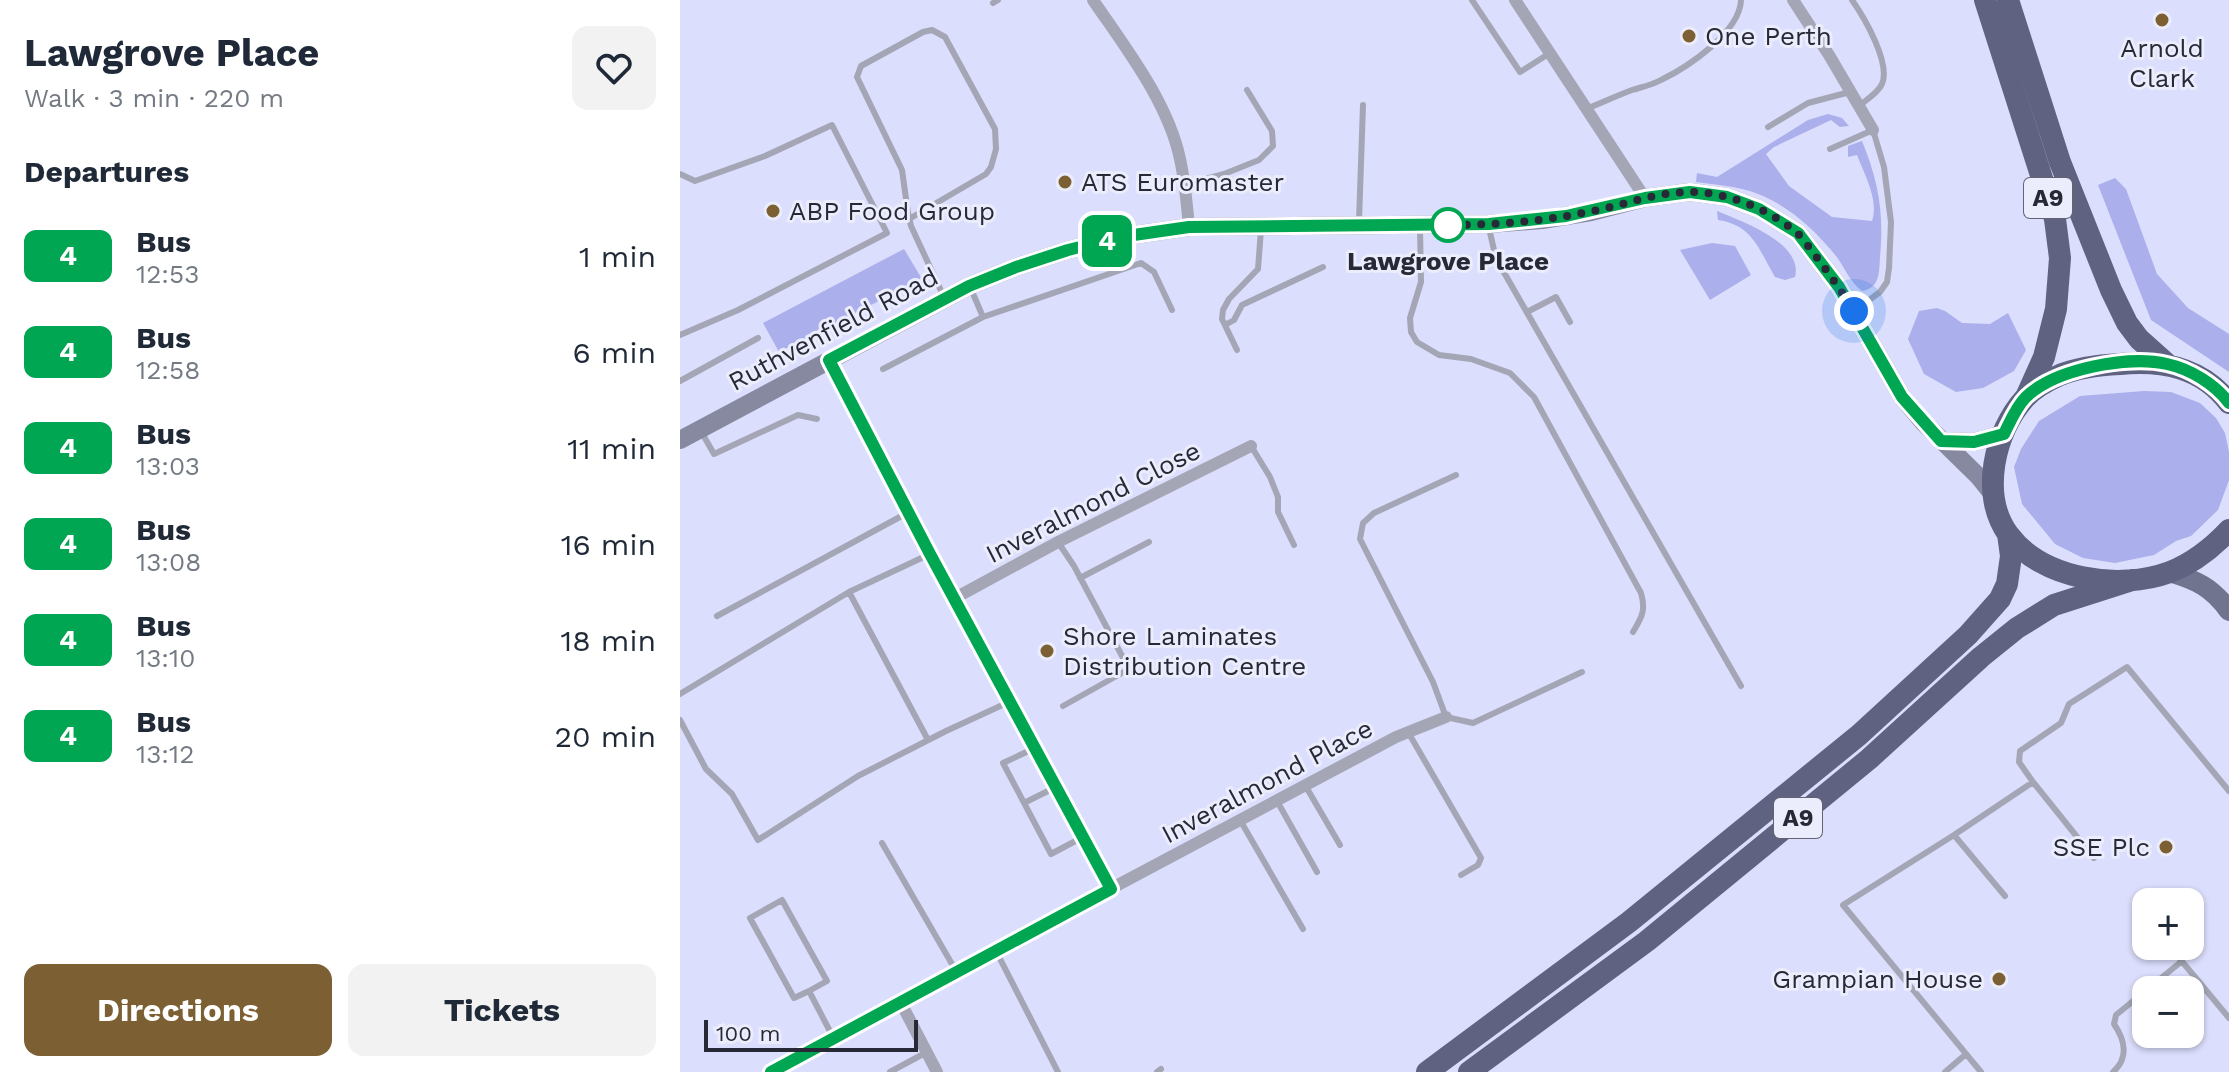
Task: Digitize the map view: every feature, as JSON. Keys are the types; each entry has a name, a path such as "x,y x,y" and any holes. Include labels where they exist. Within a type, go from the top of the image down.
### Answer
{"highway":[{"name":"A9","path":"1985,0 2055,219 2060,258 2056,309 2044,357 2025,398"},
{"name":"A9","path":"2008,0 2060,162 2111,290 2127,323 2139,339 2167,364"},
{"path":"2229,403 2210,384 2167,364 2102,365 2060,375 2025,398 2004,434 1993,476 1994,496 2008,534 2024,550 2057,571 2076,577 2132,580 2169,572 2205,552 2229,530"},
{"name":"A9","path":"1427,1072 1629,922 1859,735 1968,635 2000,599 2007,584 2011,556 2008,534"},
{"name":"A9","path":"1469,1072 1659,931 1869,759 2017,628 2054,605 2132,580"}],"main road":[{"path":"2169,572 2195,580 2229,611"}],"street":[{"path":"1093,0 1137,66 1164,114 1180,158 1189,227"},
{"path":"1515,0 1645,198"},
{"path":"1793,0 1873,130"},
{"name":"Ruthvenfield Road","path":"680,440 969,286 1068,250 1120,237 1189,227 1489,224 1542,220 1591,212 1645,198 1690,192 1727,197 1759,209 1798,233 1854,311 1902,397 1994,496"},
{"path":"829,360 1111,889"},
{"path":"1941,441 1974,442 2004,434"},
{"name":"Inveralmond Close","path":"955,598 1058,542 1251,446"},
{"name":"Inveralmond Place","path":"771,1072 1305,785 1408,732 1446,717"},
{"path":"901,1003 937,1072"}],"lane":[{"path":"1472,0 1520,72 1550,53"},
{"path":"1586,109 1661,81 1711,48 1734,24 1740,13 1741,0"},
{"path":"1852,0 1870,27 1884,73 1882,85 1859,106"},
{"path":"909,219 986,174 996,149 995,129 945,37 932,30 861,66 857,73 858,82 902,170 909,219 944,298"},
{"path":"1184,185 1259,160 1273,146 1272,131 1247,90"},
{"path":"1768,127 1808,103 1850,92"},
{"path":"1359,225 1363,105"},
{"path":"680,174 695,181 765,156 832,125 887,233 738,310 680,335"},
{"path":"1830,149 1873,130 1884,167 1891,222 1887,282 1880,292 1854,311"},
{"path":"1489,224 1496,258 1741,686"},
{"path":"1419,225 1421,282 1410,318 1411,332 1417,342 1439,355 1471,359 1510,373 1534,397 1641,593 1644,615 1633,632"},
{"path":"1237,350 1222,319 1223,310 1229,299 1258,269 1261,226"},
{"path":"883,369 983,317 1141,263 1154,272 1172,310"},
{"path":"1225,325 1234,320 1242,305 1323,267"},
{"path":"969,286 983,317"},
{"path":"1527,312 1556,297 1570,322"},
{"path":"680,381 758,338"},
{"path":"700,430 714,454 798,415 817,419"},
{"path":"1251,446 1270,477 1278,497 1278,512 1294,545"},
{"path":"1456,475 1374,513 1363,523 1360,539 1433,682 1446,717 1473,723 1582,672"},
{"path":"717,616 909,512"},
{"path":"1058,542 1129,669 1063,706"},
{"path":"1080,578 1149,542"},
{"path":"680,694 849,592 930,554"},
{"path":"849,592 928,740"},
{"path":"2094,858 2019,762 2020,751 2061,723 2069,704 2127,667 2229,791"},
{"path":"680,720 706,769 732,794 758,840 858,776 1009,702"},
{"path":"1408,732 1481,858 1478,865 1461,875"},
{"path":"1035,748 1003,763 1051,854 1083,837"},
{"path":"1981,1072 1843,905 2033,782"},
{"path":"1305,785 1340,845"},
{"path":"1024,803 1056,787"},
{"path":"1277,801 1317,872"},
{"path":"1240,820 1303,929"},
{"path":"1954,835 2005,896"},
{"path":"882,843 956,971"},
{"path":"782,900 827,981 809,991 794,998 750,918 782,900"},
{"path":"996,951 1058,1072"},
{"path":"2113,1072 2124,1052 2122,1036 2114,1024 2116,1015 2182,961 2229,1018"},
{"path":"809,991 834,1039"},
{"path":"890,1072 927,1052"},
{"path":"1945,1072 1966,1054"}],"shaded area":[{"path":"1828,114 1842,118 1849,126 1840,127 1831,120 1774,147 1766,154 1789,186 1832,217 1872,221 1874,205 1867,180 1857,155 1848,157 1848,146 1862,141 1873,171 1881,226 1877,279 1872,287 1862,291 1819,237 1780,205 1743,189 1696,182 1697,173 1717,177 1808,120"},
{"path":"2115,178 2126,189 2157,274 2188,308 2229,334 2229,372 2151,320 2098,185"},
{"path":"1717,211 1755,227 1781,244 1795,265 1795,277 1785,280 1775,277 1754,240 1739,227 1718,220"},
{"path":"1712,243 1735,246 1751,275 1710,300 1680,250"},
{"path":"904,249 922,279 779,352 763,323"},
{"path":"1937,308 1962,323 1990,324 2008,313 2026,350 2014,371 1983,388 1956,392 1924,374 1908,339 1919,311"},
{"path":"2171,392 2200,403 2216,418 2225,433 2229,452 2229,480 2218,510 2191,536 2176,541 2154,555 2115,563 2083,558 2055,544 2022,504 2014,467 2021,449 2039,421 2080,396"}],"bus line":[{"name":"4","path":"771,1072 1111,889 829,360 969,286 1068,250 1120,237 1189,227 1489,224 1542,220 1591,212 1645,198 1690,192 1727,197 1759,209 1798,233 1839,287 1902,397 1941,441 1974,442 2004,434 2025,398 2043,385 2060,375 2102,365 2167,364 2210,384 2229,403"}],"place":[{"name":"Arnold Clark","path":"2162,20"},
{"name":"One Perth","path":"1689,36"},
{"name":"ATS Euromaster","path":"1065,182"},
{"name":"ABP Food Group","path":"773,211"},
{"name":"Lawgrove Place","path":"1448,225"},
{"name":"Shore Laminates Distribution Centre","path":"1047,651"},
{"name":"SSE Plc","path":"2166,847"},
{"name":"Grampian House","path":"1999,979"}],"route":[{"path":"1448,225 1443,225 1542,220 1591,212 1645,198 1690,192 1727,197 1759,209 1798,233 1854,311"}]}
